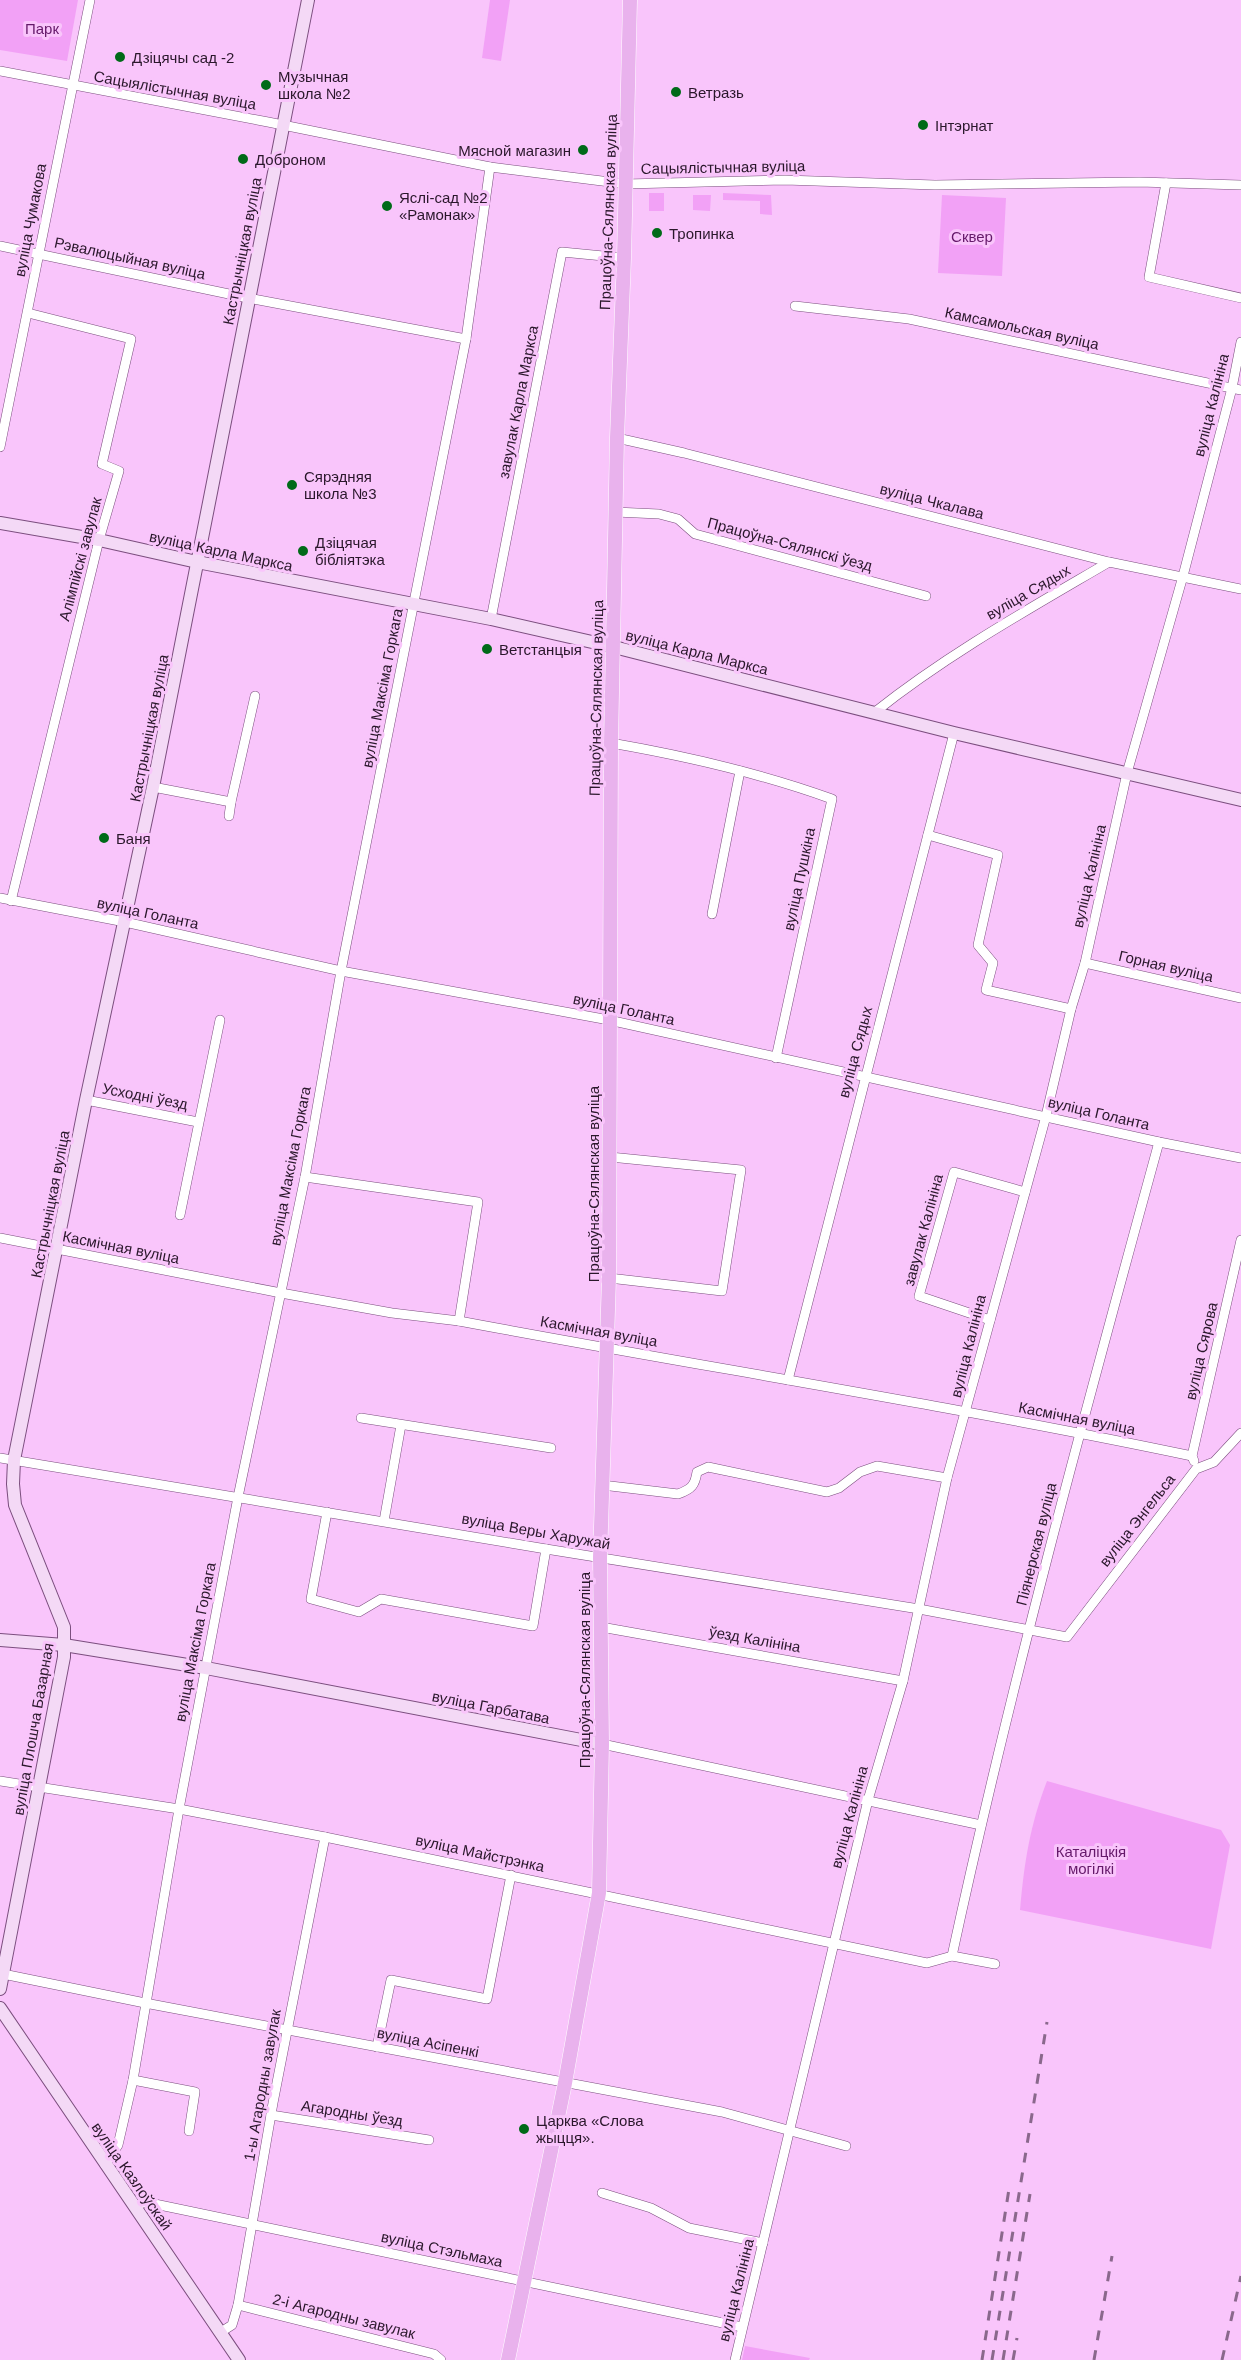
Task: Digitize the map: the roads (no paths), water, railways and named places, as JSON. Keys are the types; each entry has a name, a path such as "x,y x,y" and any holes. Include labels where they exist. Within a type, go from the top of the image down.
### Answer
{"main road":[{"name":"Працоўна-Сялянская вуліца","path":"508,2360 564,2083 599,1893 602,1744 600,1558 609,1278 611,743 615,512 630,0"}],"street":[{"name":"вуліца Чумакова","path":"0,447 90,0"},
{"name":"Кастрычніцкая вуліца","path":"14,1460 86,1100 153,786 308,0"},
{"name":"Сацыялістычная вуліца","path":"0,71 490,167 626,184 785,180 935,185 1166,183 1241,185"},
{"name":"вуліца Максіма Горкага","path":"105,2165 118,2145 133,2080 144,2003 238,1497 305,1177 341,971 466,339 490,167"},
{"path":"1166,183 1149,277 1241,298"},
{"name":"Рэвалюцыйная вуліца","path":"0,246 248,298 466,339"},
{"name":"завулак Карла Маркса","path":"491,619 562,252 624,258"},
{"name":"Камсамольская вуліца","path":"795,306 909,319 1236,389"},
{"name":"Алімпійскі завулак","path":"11,901 99,540 119,471 102,464 131,339 28,313"},
{"name":"вуліца Калініна","path":"735,2360 832,1944 868,1800 903,1681 947,1478 967,1413 1046,1116 1084,963 1127,773 1236,389 1241,342"},
{"name":"вуліца Чкалава","path":"617,438 684,453 1109,562 1241,589"},
{"name":"Працоўна-Сялянскі ўезд","path":"615,512 659,514 678,519 695,534 926,597"},
{"name":"вуліца Карла Маркса","path":"0,523 99,540 196,562 491,619 614,647 954,733 1241,800"},
{"name":"вуліца Сядых","path":"875,712 908,686 989,632 1109,562"},
{"path":"229,816 255,696"},
{"name":"вуліца Сядых","path":"789,1380 864,1078 954,733"},
{"name":"вуліца Пушкіна","path":"611,743 663,752 779,780 832,799 776,1058"},
{"path":"712,914 740,771"},
{"path":"153,786 231,802"},
{"path":"928,835 998,855 978,945 993,963 986,990 1071,1009"},
{"name":"вуліца Голанта","path":"0,898 124,922 341,971 609,1020 864,1078 1241,1158"},
{"name":"Горная вуліца","path":"1084,963 1241,998"},
{"name":"Усходні ўезд","path":"180,1215 220,1020"},
{"name":"Усходні ўезд","path":"86,1100 198,1122"},
{"name":"Піянерская вуліца","path":"952,1956 981,1825 1080,1432 1159,1142"},
{"path":"609,1157 741,1170 722,1291 609,1278"},
{"name":"завулак Калініна","path":"990,1320 920,1296 954,1172 1025,1192"},
{"path":"305,1177 478,1202 459,1321"},
{"name":"Касмічная вуліца","path":"0,1238 281,1293 459,1321 1080,1432 1192,1456"},
{"name":"вуліца Сярова","path":"1196,1469 1192,1456 1241,1240"},
{"path":"361,1418 551,1448"},
{"path":"384,1521 401,1425"},
{"name":"вуліца Энгельса","path":"1067,1637 1196,1469 1214,1462 1241,1433"},
{"name":"вуліца Веры Харужай","path":"0,1458 920,1609 1067,1637"},
{"name":"вуліца Плошча Базарная","path":"3,1974 40,1786 64,1645 64,1627 15,1505 12,1484 14,1460"},
{"path":"602,1485 678,1494 689,1490 695,1484 697,1472 708,1467 827,1492 839,1488 860,1472 877,1466 947,1478"},
{"path":"327,1512 311,1599 359,1612 381,1599 533,1626 546,1549"},
{"name":"ўезд Калініна","path":"601,1627 903,1681"},
{"name":"вуліца Гарбатава","path":"0,1640 64,1645 206,1668 602,1744 981,1825"},
{"name":"вуліца Майстрэнка","path":"0,1781 179,1809 324,1837 927,1963 952,1956"},
{"name":"1-ы Агародны завулак","path":"221,2332 232,2325 238,2305 271,2115 324,1837"},
{"path":"377,2047 391,1980 487,2000 511,1875"},
{"path":"952,1956 994,1964"},
{"path":"0,1989 3,1974"},
{"name":"вуліца Асіпенкі","path":"3,1974 144,2003 722,2112 846,2146"},
{"name":"вуліца Казлоўскай","path":"0,2008 240,2360"},
{"path":"133,2080 195,2092 189,2131"},
{"name":"Агародны ўезд","path":"271,2115 429,2140"},
{"path":"602,2193 651,2208 688,2228 763,2243"},
{"name":"вуліца Стэльмаха","path":"136,2206 150,2203 742,2328"},
{"name":"2-і Агародны завулак","path":"238,2305 434,2354 441,2360"}],"railway":[{"path":"992,2360 1047,2022"},
{"path":"982,2360 1009,2189"},
{"path":"1003,2360 1030,2194"},
{"path":"1094,2360 1112,2256"},
{"path":"1222,2360 1241,2276"},
{"path":"1013,2360 1017,2338"}],"place":[{"name":"Дзіцячы сад -2","path":"120,57"},
{"name":"Музычная школа №2","path":"266,85"},
{"name":"Ветразь","path":"676,92"},
{"name":"Інтэрнат","path":"923,125"},
{"name":"Мясной магазин","path":"583,150"},
{"name":"Доброном","path":"243,159"},
{"name":"Яслі-сад №2 «Рамонак»","path":"387,206"},
{"name":"Тропинка","path":"657,233"},
{"name":"Сярэдняя школа №3","path":"292,485"},
{"name":"Дзіцячая бібліятэка","path":"303,551"},
{"name":"Ветстанцыя","path":"487,649"},
{"name":"Баня","path":"104,838"},
{"name":"Царква «Слова жыцця».","path":"524,2129"}],"park label":[{"name":"Парк","path":"42,28"},
{"name":"Сквер","path":"972,236"},
{"name":"Каталіцкія могілкі","path":"1091,1860"}]}
